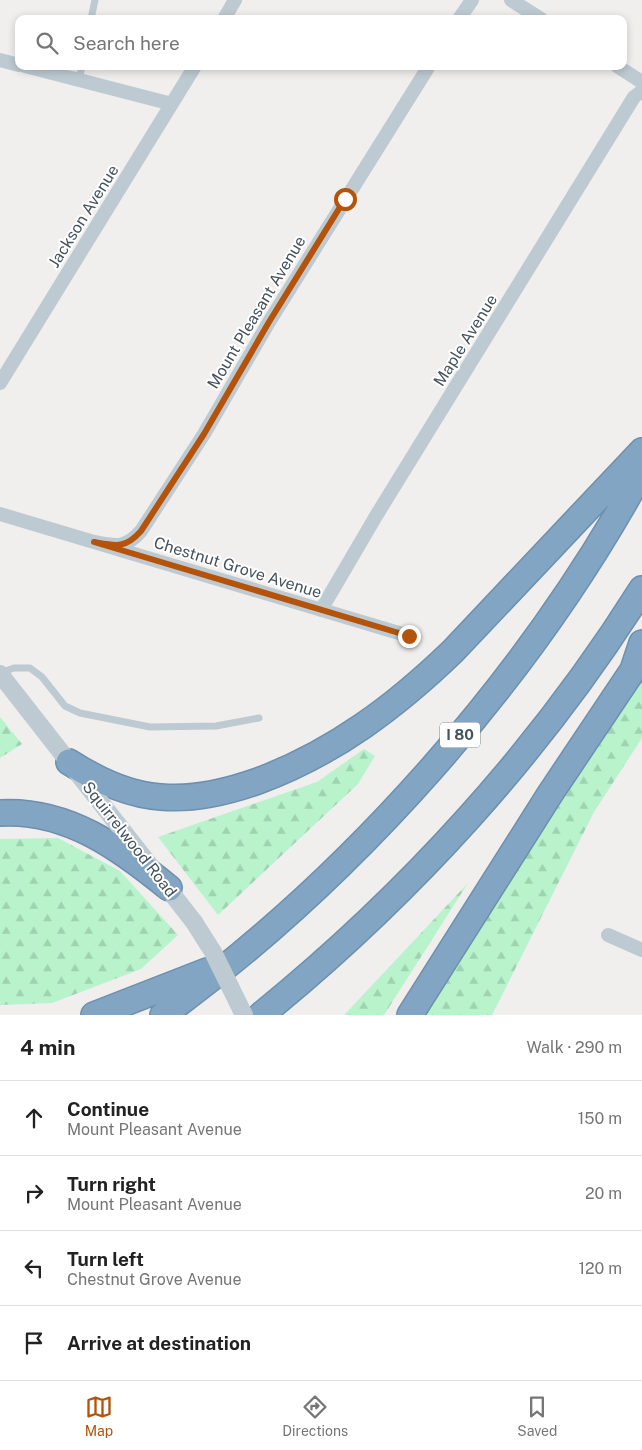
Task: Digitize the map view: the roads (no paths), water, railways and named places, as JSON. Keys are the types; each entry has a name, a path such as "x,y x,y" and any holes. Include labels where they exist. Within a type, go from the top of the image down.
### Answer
{"highway":[{"path":"69,762 91,776 138,794 181,798 225,791 278,774 308,760 341,742 370,722 427,676 453,651 642,451"},
{"name":"I 80","path":"163,1015 232,961 295,906 387,816 452,744 493,695 564,598 604,536 642,471"},
{"path":"261,1015 368,920 452,835 492,790 567,697 642,588"},
{"path":"410,1015 550,794 633,670 642,643"},
{"path":"0,813 30,814 47,817 78,827 119,850 169,888"},
{"path":"94,1015 232,961"}],"street":[{"path":"226,15 235,0"},
{"path":"462,15 472,0"},
{"path":"510,0 534,15"},
{"path":"0,60 15,64"},
{"path":"56,70 80,73 172,104"},
{"name":"Jackson Avenue","path":"0,384 193,70"},
{"name":"Mount Pleasant Avenue","path":"94,542 122,545 132,541 141,531 204,434 274,314 426,70"},
{"path":"623,70 642,82"},
{"name":"Maple Avenue","path":"321,610 376,516 634,97 642,91"},
{"name":"Chestnut Grove Avenue","path":"0,514 409,636"},
{"name":"Squirrelwood Road","path":"0,674 194,922 214,952 244,1015"},
{"path":"608,935 642,950"}],"lane":[{"path":"92,15 95,0"},
{"path":"0,674 14,668 30,668 42,678 65,706 80,713 150,727 216,726 259,718"}]}
